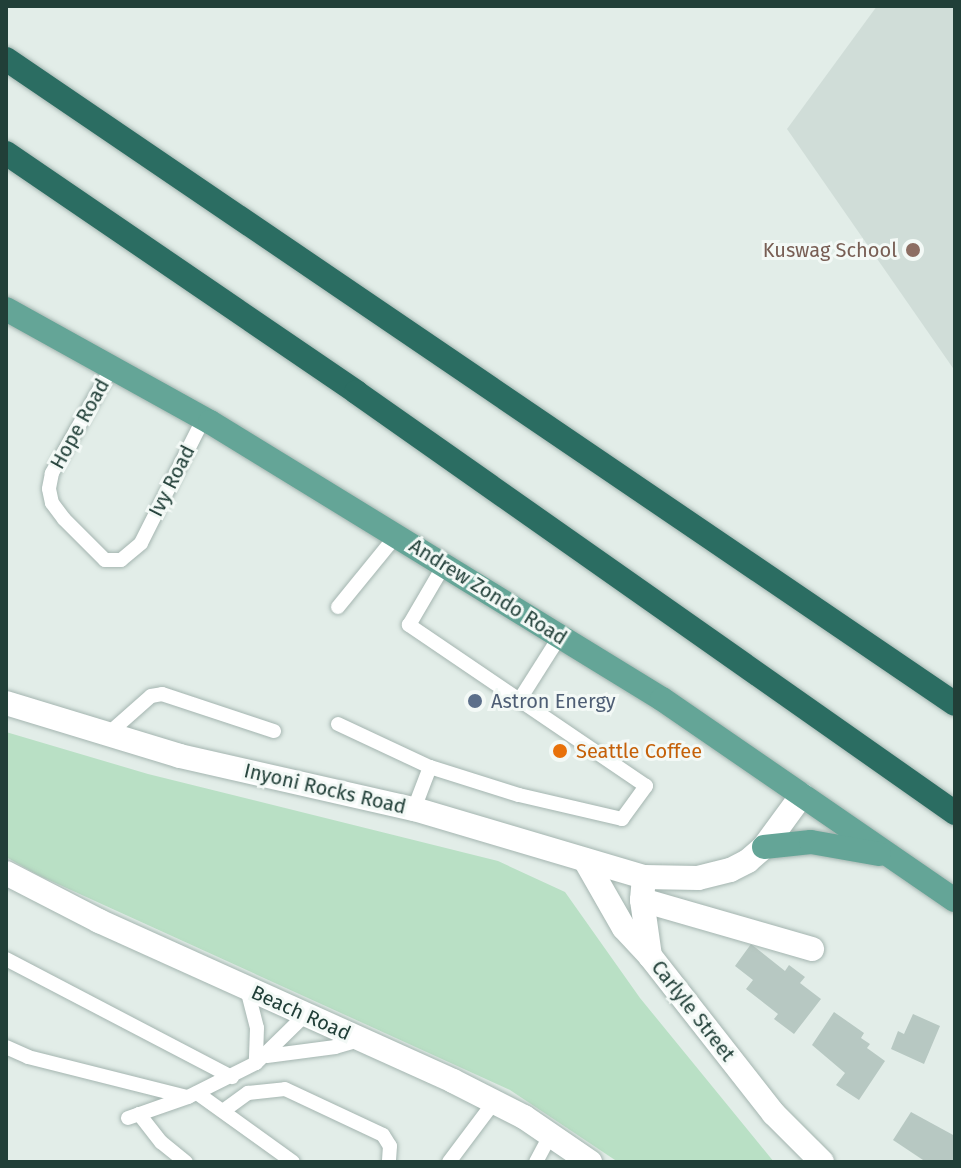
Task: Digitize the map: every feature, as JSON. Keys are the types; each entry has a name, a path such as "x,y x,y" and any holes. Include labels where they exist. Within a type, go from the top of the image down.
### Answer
{"highway":[{"path":"6,59 955,704"},
{"path":"6,153 356,392 955,813"}],"main road":[{"name":"Andrew Zondo Road","path":"6,309 204,418 662,699 955,900"},
{"path":"764,847 811,842 893,858"}],"street":[{"name":"Inyoni Rocks Road","path":"6,703 180,756 414,809 585,860 643,888 812,949"},
{"path":"643,888 715,876 748,861 764,847 802,795"},
{"path":"585,860 624,928 650,956"},
{"name":"Beach Road","path":"6,873 247,989 494,1102 551,1134 590,1162"},
{"name":"Carlyle Street","path":"643,888 650,956 774,1114 822,1162"}],"lane":[{"name":"Hope Road","path":"111,369 52,473 49,489 52,503 64,519 105,560 121,560 141,543"},
{"name":"Ivy Road","path":"141,543 204,418"},
{"path":"338,607 396,536"},
{"path":"338,724 430,767 519,795 622,819 646,786 409,625 444,565"},
{"path":"520,699 560,636"},
{"path":"108,734 151,696 162,694 274,731"},
{"path":"414,809 430,767"},
{"path":"6,959 232,1077"},
{"path":"247,989 262,1059"},
{"path":"186,1162 133,1116 232,1077 262,1059 305,1015"},
{"path":"262,1059 360,1040"},
{"path":"6,1047 28,1057 192,1095 223,1111 293,1162"},
{"path":"223,1111 248,1093 285,1089 383,1135 390,1146 389,1162"},
{"path":"449,1162 494,1102"},
{"path":"536,1162 551,1134"}],"shaded area":[{"name":"Kuswag School","path":"877,6 955,6 955,371 787,129"}],"green space":[{"path":"6,732 148,774 498,861 565,892 640,998 774,1162 618,1162 510,1090 38,875 6,857"}],"building":[{"path":"751,944 785,971 789,965 805,977 800,983 821,999 794,1034 774,1019 778,1014 746,989 753,980 735,966"},
{"path":"834,1012 864,1033 861,1038 870,1044 867,1048 885,1061 859,1100 836,1085 845,1073 812,1045"},
{"path":"913,1014 940,1026 924,1064 891,1049 898,1031 904,1034"},
{"path":"911,1112 955,1136 955,1162 926,1162 893,1140"}],"place":[{"name":"Kuswag School","path":"913,250"},
{"name":"Astron Energy","path":"475,701"},
{"name":"Seattle Coffee","path":"560,751"}]}
